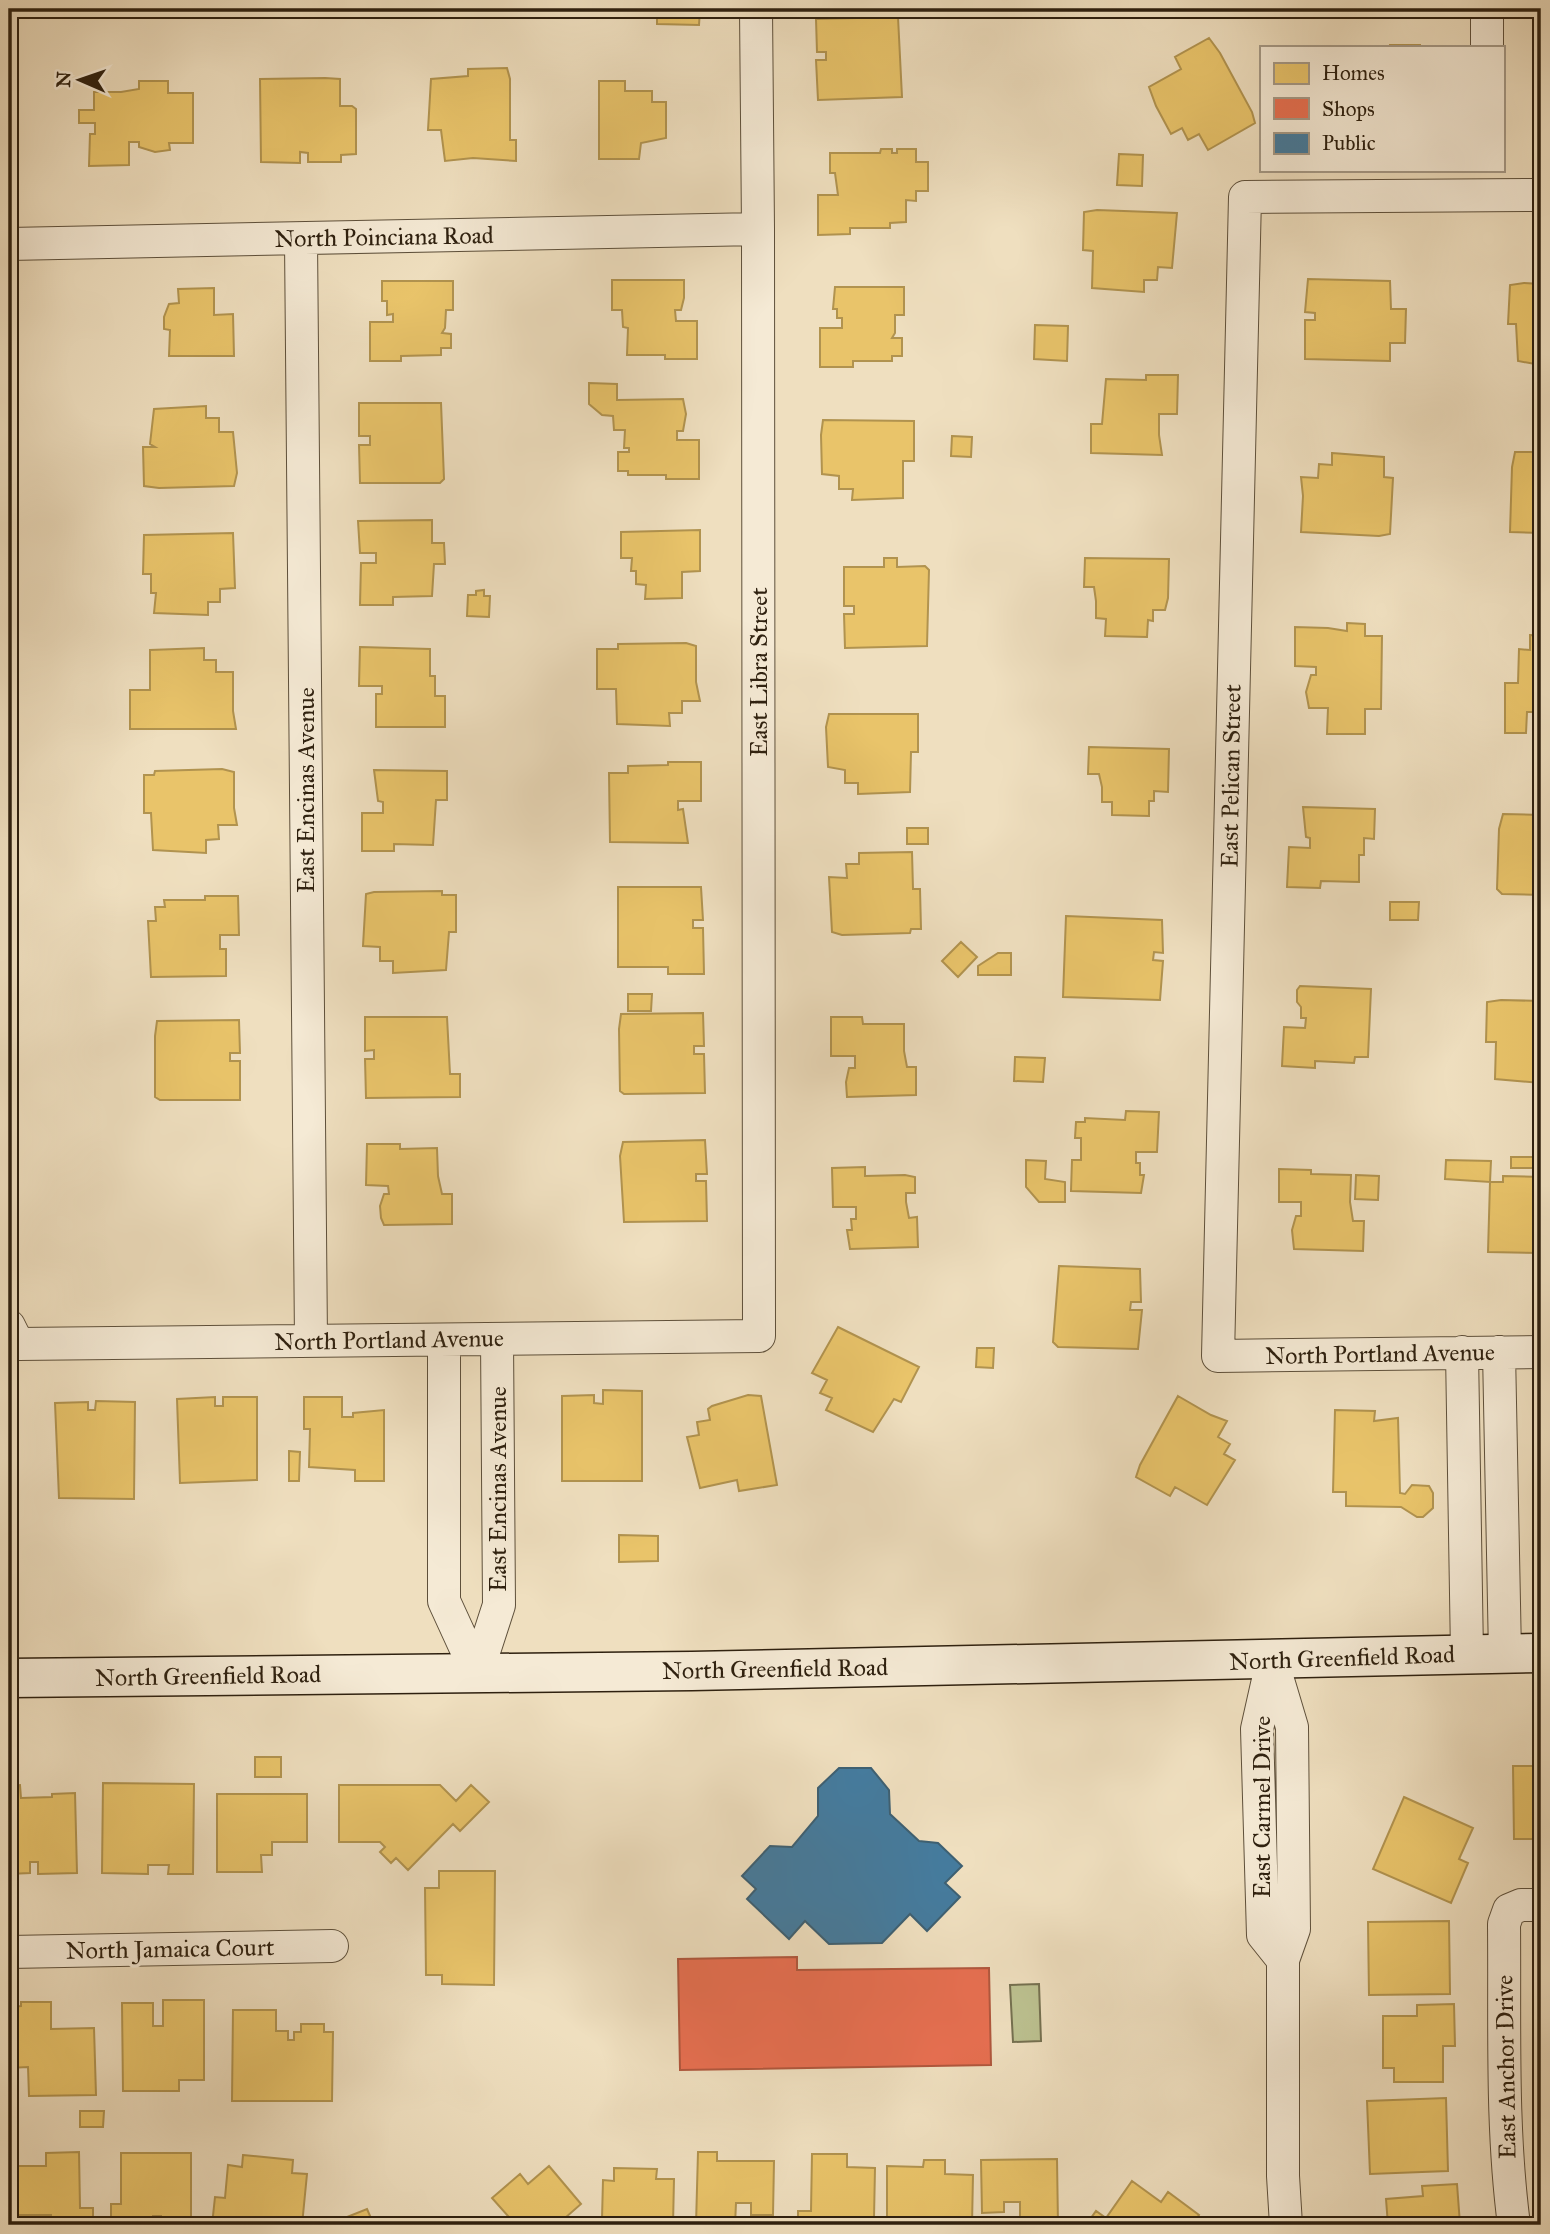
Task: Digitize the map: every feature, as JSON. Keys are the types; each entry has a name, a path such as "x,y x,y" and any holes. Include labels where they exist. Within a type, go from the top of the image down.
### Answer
{"main road":[{"name":"North Greenfield Road","path":"9,1678 1272,1660 1523,1653"}],"street":[{"name":"East Libra Street","path":"756,9 759,1336"},
{"path":"1487,9 1487,46"},
{"path":"1487,182 1541,195"},
{"name":"East Pelican Street","path":"1218,1356 1245,197 1487,182"},
{"name":"North Poinciana Road","path":"9,244 758,229"},
{"name":"East Encinas Avenue","path":"301,240 311,1341"},
{"name":"North Portland Avenue","path":"14,1335 311,1341 759,1336"},
{"name":"East Encinas Avenue","path":"477,1673 499,1605 497,1339"},
{"path":"444,1340 444,1601 477,1673"},
{"path":"1462,1352 1467,1654"},
{"path":"1499,1352 1523,1653"},
{"name":"North Portland Avenue","path":"1218,1356 1541,1352"},
{"name":"East Carmel Drive","path":"1272,1660 1257,1729 1263,1935 1283,1960 1283,2176 1286,2225"},
{"name":"East Anchor Drive","path":"1514,2225 1506,2134 1504,1924 1509,1910 1521,1905 1541,1905"},
{"name":"North Jamaica Court","path":"9,1952 332,1946"}],"green space":[{"path":"1039,1984 1041,2041 1013,2042 1010,1985"}],"building: Homes":[{"path":"657,9 700,9 699,25 657,24"},
{"path":"898,17 902,97 818,100 816,60 826,60 826,52 817,52 816,19"},
{"path":"1209,38 1252,112 1255,123 1208,150 1199,134 1188,140 1182,128 1171,134 1149,87 1181,69 1175,57"},
{"path":"507,68 510,79 510,140 516,140 516,161 473,158 445,161 441,130 428,130 431,79 468,76 468,69"},
{"path":"260,79 340,79 340,106 352,106 356,109 356,154 341,155 341,162 308,162 308,153 300,152 300,163 261,162"},
{"path":"139,81 168,81 168,93 193,93 193,143 169,143 170,150 155,152 139,147 139,142 129,142 129,165 89,166 90,134 95,134 95,123 79,123 79,110 94,110 94,92 139,89"},
{"path":"599,81 625,81 625,91 652,91 652,102 666,102 666,138 641,143 639,159 599,159"},
{"path":"881,149 892,149 892,153 897,153 897,149 916,149 916,162 928,162 928,191 916,191 916,201 906,200 906,222 890,223 890,228 850,228 850,234 818,235 818,195 838,195 835,173 830,173 830,153 880,153"},
{"path":"1119,154 1143,155 1142,186 1117,185"},
{"path":"1097,210 1177,213 1172,268 1158,267 1157,280 1144,280 1144,292 1092,288 1093,251 1083,250 1084,212"},
{"path":"1308,279 1390,281 1391,309 1406,309 1405,343 1390,343 1390,361 1305,359 1305,320 1315,320 1315,313 1305,312"},
{"path":"612,280 684,280 684,298 681,310 675,310 676,321 697,321 697,359 665,359 665,355 627,355 628,328 623,327 622,310 612,310"},
{"path":"382,281 453,281 453,310 446,310 442,333 451,334 451,348 441,348 441,355 401,356 401,361 370,361 370,322 393,322 393,314 387,315 387,301 382,301"},
{"path":"1541,284 1541,365 1518,361 1516,324 1508,324 1510,285"},
{"path":"835,287 904,287 904,315 895,315 895,333 892,338 902,338 902,356 892,356 892,361 853,361 853,367 820,367 820,328 842,328 842,318 837,318 837,309 833,309"},
{"path":"214,288 214,315 233,314 234,356 169,356 170,330 164,329 164,317 169,304 179,303 178,289"},
{"path":"1035,325 1068,326 1067,361 1034,359"},
{"path":"1146,375 1178,375 1177,414 1159,414 1162,455 1091,453 1091,424 1102,424 1106,379 1146,380"},
{"path":"589,383 617,384 617,400 683,399 686,414 683,431 677,431 677,440 699,440 699,479 666,479 666,475 628,475 628,471 618,471 618,452 629,452 629,448 624,448 625,430 614,430 613,416 602,415 589,404"},
{"path":"359,403 441,403 444,479 440,483 360,483 359,445 370,445 370,436 359,436"},
{"path":"206,406 206,418 219,418 219,432 233,432 237,473 234,486 144,486 143,447 155,447 150,444 154,409"},
{"path":"823,420 914,421 914,461 903,461 903,498 852,500 853,489 839,489 839,476 822,474"},
{"path":"952,436 972,437 971,457 951,456"},
{"path":"1515,452 1541,452 1541,533 1510,532"},
{"path":"1332,453 1384,457 1384,477 1393,478 1390,534 1379,536 1301,532 1301,477 1318,478 1319,464 1332,465"},
{"path":"432,520 432,543 444,543 445,564 434,564 432,596 393,597 393,605 360,605 361,563 376,563 376,553 360,553 358,521"},
{"path":"700,530 700,571 682,572 682,598 645,599 646,585 636,584 636,571 631,571 632,558 621,558 621,532"},
{"path":"233,533 235,588 220,589 220,602 208,602 208,615 154,613 156,593 151,593 151,574 143,574 144,535"},
{"path":"884,558 897,558 897,567 925,566 929,570 927,646 845,648 844,614 854,614 854,606 844,606 844,567 884,567"},
{"path":"1085,558 1169,559 1165,610 1153,610 1153,621 1148,620 1147,637 1105,636 1106,619 1096,618 1094,587 1084,587"},
{"path":"484,590 484,596 490,596 489,617 467,616 468,595 476,595 476,591"},
{"path":"1347,623 1365,624 1365,636 1382,636 1381,709 1365,709 1365,734 1327,734 1328,708 1309,708 1306,692 1311,675 1316,675 1316,667 1295,666 1295,627 1347,631"},
{"path":"1530,635 1541,636 1541,712 1527,712 1526,733 1505,733 1505,683 1518,683 1519,649 1530,650"},
{"path":"686,643 696,646 696,682 700,701 682,701 682,713 669,713 670,726 617,724 616,689 597,689 597,649 618,649 618,644"},
{"path":"360,647 430,649 430,676 435,676 435,696 445,696 445,727 376,727 376,694 382,694 382,686 359,686"},
{"path":"204,648 204,660 216,660 216,672 233,672 236,729 130,729 130,690 150,690 150,650"},
{"path":"829,714 918,714 918,752 911,752 910,792 858,794 858,783 845,783 845,770 828,767 826,727"},
{"path":"1089,747 1169,749 1168,792 1154,791 1154,801 1149,801 1149,816 1112,815 1112,802 1102,802 1099,774 1088,774"},
{"path":"668,762 701,762 701,801 678,801 678,810 683,809 688,843 610,842 609,773 628,773 628,766 668,765"},
{"path":"222,769 234,772 237,825 218,825 219,839 206,840 206,853 153,850 151,813 144,813 144,775 154,775 155,771"},
{"path":"374,770 447,771 447,800 436,800 433,845 394,844 394,851 362,851 362,813 383,813 383,802 378,801"},
{"path":"1303,807 1375,809 1374,839 1364,838 1364,855 1359,855 1359,882 1321,881 1320,888 1287,887 1289,847 1310,848"},
{"path":"1503,814 1541,815 1541,895 1502,894 1497,889 1499,829"},
{"path":"907,828 928,828 928,844 907,844"},
{"path":"912,852 913,889 920,889 921,929 911,929 910,933 842,935 832,932 829,877 847,878 846,864 859,864 859,853"},
{"path":"618,887 701,887 703,920 693,920 693,928 703,928 704,974 668,974 668,967 618,967"},
{"path":"442,891 442,895 456,895 456,932 449,932 446,970 393,973 393,961 380,961 380,947 363,946 366,894"},
{"path":"205,896 238,896 239,935 220,935 220,949 226,949 226,976 151,977 148,921 156,921 155,907 165,907 164,900 205,900"},
{"path":"1390,902 1419,902 1418,920 1390,920"},
{"path":"1066,916 1162,920 1163,953 1154,952 1153,960 1163,961 1160,1000 1063,997"},
{"path":"961,942 977,957 958,977 942,961"},
{"path":"998,953 1011,953 1011,975 978,975 978,966"},
{"path":"1300,986 1371,989 1368,1057 1355,1057 1354,1063 1315,1061 1315,1068 1282,1066 1284,1027 1305,1028 1306,1018 1301,1018 1301,1007 1297,1002 1297,990"},
{"path":"628,994 652,994 651,1011 628,1011"},
{"path":"1541,1001 1541,1083 1495,1079 1496,1042 1486,1042 1487,1002"},
{"path":"703,1013 704,1046 694,1046 694,1054 704,1054 705,1093 624,1094 620,1091 621,1014"},
{"path":"365,1017 447,1017 450,1074 460,1074 460,1097 366,1098 365,1059 374,1059 374,1050 365,1051"},
{"path":"831,1017 862,1017 863,1024 904,1024 907,1067 916,1067 916,1095 847,1097 846,1082 849,1068 855,1068 855,1056 831,1056"},
{"path":"239,1020 240,1053 230,1053 230,1061 240,1061 240,1100 160,1100 155,1097 157,1021"},
{"path":"1015,1057 1045,1058 1043,1082 1014,1081"},
{"path":"1126,1111 1159,1112 1157,1152 1136,1152 1140,1175 1144,1175 1141,1193 1071,1191 1072,1160 1081,1160 1081,1138 1075,1138 1076,1122 1085,1122 1085,1118 1125,1120"},
{"path":"705,1140 707,1174 696,1174 696,1181 706,1181 707,1221 624,1222 620,1156 623,1142"},
{"path":"367,1144 400,1144 400,1149 437,1148 442,1194 452,1194 452,1224 384,1225 380,1206 384,1194 389,1194 388,1186 366,1185"},
{"path":"1511,1157 1538,1157 1538,1168 1511,1168"},
{"path":"1026,1160 1046,1161 1045,1179 1065,1182 1065,1202 1039,1202 1026,1187"},
{"path":"1446,1160 1491,1161 1490,1182 1445,1179"},
{"path":"865,1167 865,1176 915,1177 915,1193 906,1193 906,1202 909,1218 917,1217 918,1247 850,1249 847,1230 852,1230 851,1219 856,1219 856,1207 833,1207 832,1168"},
{"path":"1279,1169 1311,1170 1311,1174 1351,1175 1350,1202 1353,1221 1364,1221 1363,1251 1294,1249 1292,1230 1296,1216 1301,1216 1301,1202 1279,1202"},
{"path":"1356,1175 1379,1176 1378,1200 1355,1199"},
{"path":"1503,1176 1541,1177 1541,1253 1488,1252 1490,1182 1503,1182"},
{"path":"1059,1266 1140,1269 1141,1302 1131,1302 1130,1310 1142,1310 1138,1349 1058,1347 1053,1342"},
{"path":"838,1327 919,1367 901,1402 894,1399 873,1432 826,1410 832,1398 820,1393 827,1380 812,1373"},
{"path":"977,1348 994,1348 993,1368 976,1367"},
{"path":"603,1390 642,1391 642,1481 562,1481 562,1396 594,1395 594,1403 603,1404"},
{"path":"748,1395 761,1396 777,1485 739,1491 737,1480 700,1488 687,1437 699,1435 697,1422 710,1420 708,1409 712,1406"},
{"path":"1178,1396 1227,1421 1218,1437 1230,1444 1224,1454 1235,1460 1207,1505 1175,1487 1170,1496 1136,1477"},
{"path":"215,1397 215,1406 223,1406 223,1397 257,1397 257,1480 180,1483 177,1399"},
{"path":"304,1397 342,1397 342,1417 353,1417 353,1413 384,1410 384,1481 355,1481 355,1470 309,1467 310,1429 304,1429"},
{"path":"96,1401 135,1402 134,1499 59,1498 55,1403 88,1402 88,1410 95,1410"},
{"path":"1335,1410 1375,1411 1374,1421 1398,1418 1400,1493 1405,1494 1412,1485 1429,1486 1433,1493 1433,1508 1423,1517 1417,1517 1401,1507 1346,1506 1346,1492 1333,1492"},
{"path":"289,1451 300,1452 299,1481 289,1481"},
{"path":"619,1535 658,1536 658,1561 619,1562"},
{"path":"255,1757 281,1757 281,1777 255,1777"},
{"path":"1513,1766 1541,1766 1541,1839 1514,1839"},
{"path":"103,1783 194,1784 193,1874 168,1874 169,1865 148,1865 148,1874 102,1873"},
{"path":"20,1785 21,1798 75,1793 77,1873 38,1874 38,1862 30,1862 30,1873 9,1874 9,1786"},
{"path":"339,1785 440,1785 456,1801 471,1785 489,1802 460,1831 453,1824 408,1870 396,1858 391,1863 380,1852 385,1847 380,1842 339,1842"},
{"path":"217,1794 307,1794 307,1842 272,1842 272,1855 261,1855 262,1872 217,1872"},
{"path":"1404,1797 1473,1828 1459,1859 1468,1863 1451,1903 1373,1869"},
{"path":"439,1871 495,1871 494,1985 442,1984 442,1975 426,1975 425,1888 439,1888"},
{"path":"1449,1921 1450,1994 1369,1995 1368,1922"},
{"path":"163,2000 204,2000 204,2080 179,2080 179,2091 123,2091 122,2003 153,2003 153,2026 163,2026"},
{"path":"21,2002 51,2002 51,2029 94,2028 96,2095 29,2096 28,2067 9,2068 9,2007 21,2006"},
{"path":"1454,2004 1455,2046 1443,2046 1443,2082 1394,2082 1394,2068 1383,2068 1383,2016 1417,2016 1417,2005"},
{"path":"233,2010 276,2010 276,2031 288,2031 288,2040 294,2040 294,2032 301,2032 301,2024 324,2024 324,2032 333,2032 332,2101 232,2101"},
{"path":"1446,2098 1448,2171 1370,2174 1367,2101"},
{"path":"80,2111 104,2111 103,2127 80,2127"},
{"path":"79,2152 80,2208 93,2208 93,2225 51,2225 51,2215 18,2215 18,2166 46,2166 46,2153"},
{"path":"698,2152 717,2152 717,2161 774,2161 773,2215 751,2215 751,2203 736,2203 735,2225 696,2225"},
{"path":"121,2153 191,2153 191,2225 161,2225 161,2216 153,2216 153,2225 121,2225 121,2220 111,2220 111,2204 121,2204"},
{"path":"812,2154 847,2154 847,2167 875,2168 874,2218 842,2217 842,2225 798,2225 798,2211 811,2211"},
{"path":"243,2155 293,2160 292,2173 307,2174 302,2225 212,2225 215,2197 225,2198 228,2165 242,2167"},
{"path":"1057,2159 1058,2225 1020,2225 1020,2202 1004,2202 1004,2212 982,2213 981,2160"},
{"path":"924,2160 945,2160 945,2174 973,2175 972,2225 887,2225 887,2166 923,2167"},
{"path":"549,2166 581,2204 557,2225 516,2225 492,2198 520,2174 528,2184"},
{"path":"614,2168 657,2169 656,2179 674,2179 673,2225 611,2225 611,2219 602,2219 603,2180 614,2181"},
{"path":"1132,2181 1161,2202 1168,2192 1199,2215 1192,2225 1086,2225 1096,2211 1106,2218"},
{"path":"1457,2184 1460,2224 1388,2225 1386,2199 1423,2196 1422,2186"},
{"path":"367,2209 374,2225 327,2225"}],"building: Shops":[{"path":"797,1957 797,1970 989,1968 991,2065 680,2070 678,1959"}],"building: Public":[{"path":"839,1768 871,1768 889,1790 890,1814 919,1841 938,1843 962,1866 945,1883 960,1897 927,1931 910,1914 882,1943 829,1944 805,1921 789,1939 747,1899 756,1889 742,1876 770,1846 792,1847 818,1816 818,1788"}]}
